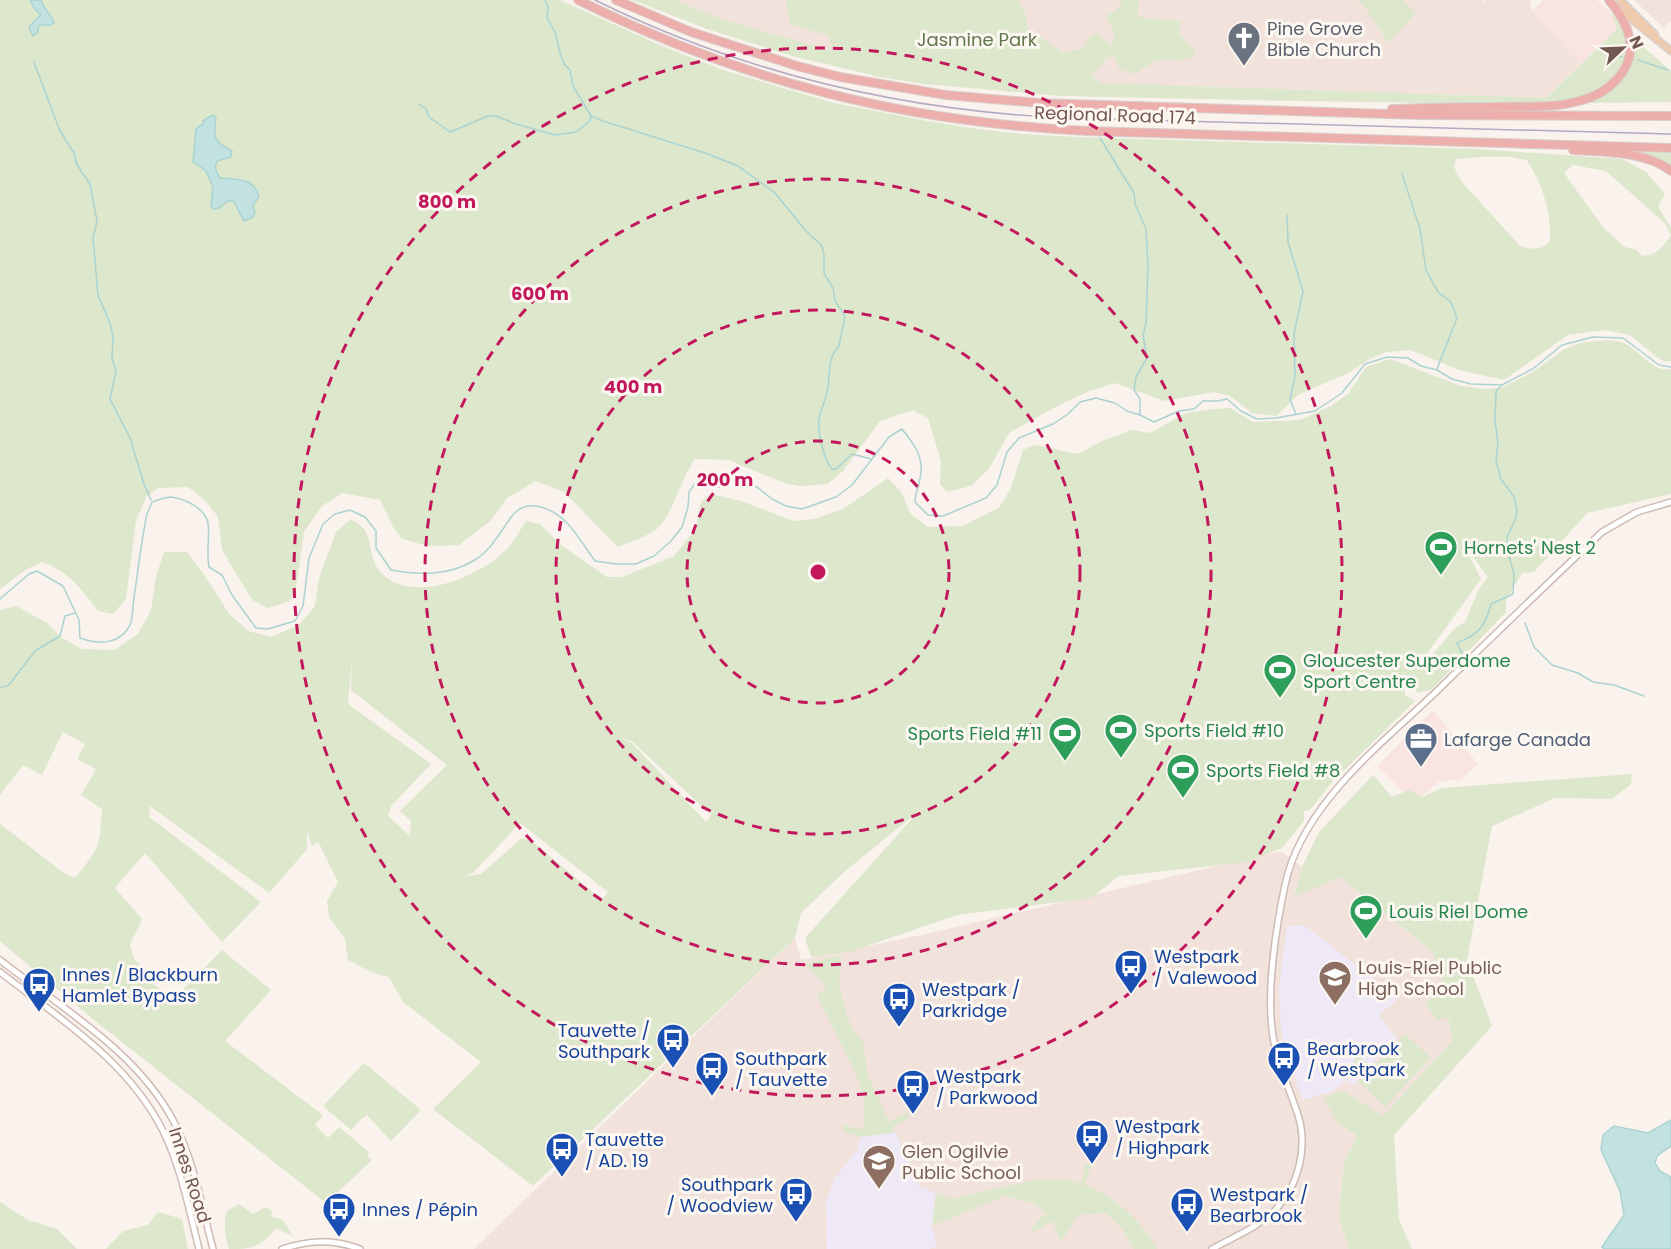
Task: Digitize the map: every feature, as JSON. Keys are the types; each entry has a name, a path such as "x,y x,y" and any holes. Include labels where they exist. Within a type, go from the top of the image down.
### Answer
{"highway":[{"name":"Regional Road 174","path":"578,0 672,42 770,77 857,102 940,117 1007,126 1087,131 1671,148"},
{"name":"Regional Road 174","path":"616,0 676,26 735,47 819,71 895,88 946,95 1040,103 1418,115 1671,116"},
{"path":"1340,111 1551,106 1587,99 1614,83 1621,75 1629,58 1629,35 1622,19 1609,0"},
{"path":"1509,143 1641,157 1657,162 1671,171"}],"main road":[{"path":"1609,0 1664,44"},
{"path":"1620,0 1671,51"}],"street":[{"path":"1212,1249 1275,1211 1294,1183 1300,1163 1302,1133 1274,1038 1271,1013 1277,933 1285,883 1296,852 1310,825 1349,776 1602,532 1637,512 1671,502"},
{"name":"Innes Road","path":"0,960 122,1056 155,1093 173,1122 194,1173 213,1248"},
{"name":"Innes Road","path":"0,972 103,1053 142,1096 163,1131 181,1180 200,1249"},
{"path":"81,1035 87,1027"},
{"path":"282,1249 306,1242 328,1241 360,1249"}],"shaded area":[{"path":"675,0 1483,0 1484,2 1487,0 1530,0 1532,11 1580,64 1546,98 1102,83 832,51 724,20"},
{"path":"1543,0 1597,0 1612,14 1618,28 1580,64 1532,11"},
{"path":"1634,0 1671,0 1671,21 1664,28"},
{"path":"1433,710 1478,764 1460,780 1440,781 1423,795 1407,796 1377,766"},
{"path":"1281,851 1302,867 1294,896 1340,877 1434,952 1444,987 1425,1003 1448,1017 1453,1040 1383,1117 1342,1090 1337,1122 1357,1136 1344,1162 1339,1218 1349,1249 474,1249 795,938 801,960 926,934"},
{"name":"Louis-Riel Public High School","path":"1304,925 1399,998 1379,1015 1397,1039 1371,1064 1354,1085 1346,1080 1333,1091 1303,1100 1286,1056 1281,1029 1279,987 1287,927"},
{"name":"Glen Ogilvie Public School","path":"895,1132 920,1187 936,1193 932,1226 937,1246 929,1249 827,1249 826,1200 835,1178 857,1150 861,1137"}],"green space":[{"path":"0,0 560,0 662,46 726,71 834,103 927,121 1023,134 1076,137 1476,149 1622,159 1646,172 1665,194 1658,206 1671,228 1671,235 1671,361 1667,362 1658,358 1630,335 1605,330 1568,335 1504,380 1459,370 1411,350 1386,352 1348,373 1298,395 1276,416 1252,413 1230,396 1214,392 1164,401 1115,383 1087,392 1059,405 1009,433 989,469 971,486 947,492 940,484 941,461 928,418 913,410 880,421 843,471 827,484 800,486 784,483 729,460 695,459 671,509 660,526 649,534 618,547 564,492 536,481 507,498 490,521 459,545 428,546 402,539 393,527 380,500 342,493 322,506 304,532 296,588 290,601 268,608 252,600 222,550 218,517 206,501 188,487 158,488 147,496 136,520 126,599 113,614 98,611 74,582 59,570 42,562 25,570 0,589","holes":["1511,157 1527,160 1542,189 1547,209 1550,241 1543,247 1536,249 1520,246 1461,181 1454,167 1456,159","1573,165 1606,171 1657,216 1666,225 1671,235 1659,250 1647,256 1642,256 1635,249 1624,247 1603,227 1564,173"]},
{"name":"Jasmine Park","path":"633,0 675,0 724,20 832,51 829,36 790,24 786,0 1018,0 1026,14 1028,28 1062,52 1083,49 1089,38 1097,33 1111,46 1115,35 1106,16 1116,10 1123,0 1139,0 1137,16 1182,23 1179,26 1180,35 1196,52 1193,56 1182,60 1160,60 1134,74 1119,69 1115,57 1106,57 1104,63 1091,75 1102,83 1546,98 1617,29 1612,14 1623,27 1627,40 1627,55 1616,78 1588,96 1557,102 1503,104 1060,96 924,84 880,77 792,56 707,29"},
{"path":"1358,0 1403,0 1416,13 1388,43"},
{"path":"1633,38 1671,71 1671,102 1588,103 1610,92 1622,79 1629,62"},
{"path":"1629,149 1671,151 1671,167 1660,159"},
{"path":"1607,340 1622,342 1658,368 1671,369 1671,494 1587,513 1534,572 1522,573 1506,600 1506,612 1432,689 1418,693 1412,687 1409,677 1405,683 1405,695 1415,701 1333,781 1310,810 1304,811 1304,821 1282,848 1247,862 1119,876 1091,898 957,915 849,952 811,957 805,938 919,811 844,872 801,913 795,938 533,1186 433,1109 481,1062 403,1002 389,977 373,973 348,960 345,939 329,917 327,901 338,882 318,841 312,846 307,831 307,849 269,893 150,806 149,817 261,902 222,942 145,853 115,888 142,919 130,945 134,959 155,976 149,981 174,999 222,950 271,990 225,1041 323,1115 315,1125 328,1138 339,1127 369,1152 367,1155 372,1160 326,1203 94,1020 0,941 0,824 64,873 75,878 97,847 102,809 81,795 96,769 77,759 85,744 63,732 42,775 23,765 0,795 0,610 16,606 47,623 62,638 82,649 114,650 138,634 151,610 156,577 164,552 187,552 229,614 248,631 271,637 299,625 315,606 319,578 336,532 351,519 365,530 374,562 381,573 394,582 410,587 445,584 479,570 505,551 526,521 540,524 561,545 607,577 622,577 674,556 695,530 701,502 711,494 741,501 794,521 814,519 843,509 888,478 901,492 911,514 928,527 963,526 999,508 1011,488 1023,450 1034,445 1078,454 1104,440 1132,430 1150,433 1186,413 1214,409 1230,408 1253,422 1300,420 1331,406 1348,394 1366,367 1390,359 1461,386 1483,389 1501,388 1533,372 1563,350 1580,343","holes":["1463,543 1488,577 1478,591 1465,622 1455,628 1432,655 1418,666 1481,579","352,658 351,690 447,765 400,811 411,821 410,836 388,816 391,806 431,764 348,704","618,737 633,742 710,814 715,809 706,822 632,743","520,823 608,892 602,900 532,841 522,838 481,874 466,876 474,872"]},
{"path":"1632,774 1631,784 1612,799 1555,798 1492,826 1467,960 1492,1026 1394,1135 1399,1220 1412,1249 1349,1249 1339,1218 1344,1162 1357,1136 1337,1122 1324,1098 1342,1090 1383,1116 1453,1040 1448,1017 1437,1020 1425,1003 1444,987 1433,952 1340,877 1294,897 1302,867 1319,832 1373,775 1392,797 1409,790 1422,797 1442,788"},
{"path":"841,955 839,984 852,1028 863,1042 868,1076 889,1121 908,1113 910,1118 892,1127 895,1132 861,1137 842,1131 844,1125 863,1130 865,1103 857,1076 817,996 827,986 805,964"},
{"path":"1405,1034 1431,1058 1385,1107 1359,1082"},
{"path":"1358,1056 1368,1063 1356,1078 1347,1071"},
{"path":"364,1063 421,1110 391,1141 367,1115 351,1130 323,1106"},
{"path":"879,1152 884,1159 882,1160 884,1167 880,1172 871,1174 866,1170 866,1159"},
{"path":"1086,1164 1092,1165 1084,1185 1117,1203 1136,1219 1157,1249 1134,1249 1122,1229 1106,1213 1078,1215 1061,1242 1052,1221 1034,1232 1031,1228 1046,1213 1033,1203 1005,1196 932,1226 936,1193 952,1199 1038,1179 1070,1180 1080,1184"},
{"path":"0,1202 28,1220 57,1229 77,1249 0,1249"},
{"path":"239,1204 253,1214 265,1207 271,1210 273,1217 283,1220 293,1236 276,1228 256,1246 229,1249 225,1230 226,1215 227,1211"},
{"path":"158,1212 182,1219 188,1249 106,1249 123,1231 148,1225"}],"water":[{"path":"30,0 41,0 54,23 40,25 38,32 33,36 29,27 41,15"},
{"path":"213,115 216,117 216,138 232,151 231,157 217,161 217,174 220,178 238,179 249,183 257,190 259,196 253,206 255,213 253,217 244,221 234,202 228,201 219,208 211,207 213,187 206,171 193,162 196,129 203,124 204,120"},
{"path":"1671,1120 1671,1146 1657,1156 1655,1163 1660,1171 1671,1177 1671,1249 1604,1249 1602,1247 1624,1215 1620,1191 1601,1150 1603,1135 1614,1126 1648,1133"}],"waterway":[{"path":"545,0 548,7 547,18 555,32 564,64 570,70 573,86 591,116 738,166 775,193 806,231 822,246 824,273 833,288 835,301 845,316 839,346 831,360 827,391 819,419 822,445 832,469 836,469 852,454 871,459"},
{"path":"1608,55 1622,57"},
{"path":"1638,60 1668,70"},
{"path":"34,62 60,131 74,153 77,165 90,184 97,221 93,238 98,295 113,336 112,359 116,371 110,399 130,438 151,500"},
{"path":"419,104 426,109 429,117 450,132 488,116 496,116 555,135 576,132 590,121 591,116"},
{"path":"1100,138 1134,193 1135,204 1146,229 1148,266 1146,323 1143,335 1147,358 1136,377 1134,390 1140,399 1140,415"},
{"path":"1402,174 1420,229 1426,270 1438,292 1451,302 1457,318 1437,369"},
{"path":"1287,215 1288,242 1303,291 1294,334 1295,376 1290,400 1296,414"},
{"path":"0,599 29,574 37,571 63,586 79,620 80,638 105,642 122,635 132,619 147,514 152,502 169,497 188,502 203,513 208,523 209,567 222,575 232,595 256,628 268,629 295,621 303,606 309,558 323,524 335,514 350,510 365,517 376,531 376,548 391,570 433,573 463,566 485,552 517,511 533,506 546,509 563,519 595,561 636,564 654,556 671,541 682,527 688,507 689,492 699,478 712,474 757,487 772,499 786,506 802,509 836,497 852,485 889,437 902,429 920,458 921,471 915,502 928,515 943,516 986,498 997,485 1007,452 1019,438 1053,424 1080,402 1096,398 1115,403 1127,411 1154,422 1179,411 1194,409 1203,401 1227,399 1241,411 1257,419 1276,418 1315,411 1342,393 1365,364 1387,357 1408,358 1452,379 1471,384 1502,385 1534,368 1562,345 1593,337 1623,338 1659,365 1671,367"},
{"path":"1463,655 1457,643 1480,629 1491,604 1513,594 1514,574 1508,553 1507,537 1516,518 1517,509 1514,497 1501,479 1496,461 1498,443 1495,420 1496,391 1501,386"},
{"path":"0,688 9,685 35,651 60,636 65,616 75,613"},
{"path":"1525,623 1534,647 1552,665 1578,673 1593,682 1614,685 1644,696"}],"tram line":[{"path":"595,0 651,26 766,68 885,97 946,107 1068,118 1671,134"}],"place":[{"name":"Pine Grove Bible Church","path":"1244,67"},
{"name":"Hornets' Nest 2","path":"1441,576"},
{"name":"Gloucester Superdome Sport Centre","path":"1280,699"},
{"name":"Sports Field #10","path":"1121,759"},
{"name":"Sports Field #11","path":"1065,762"},
{"name":"Lafarge Canada","path":"1421,768"},
{"name":"Sports Field #8","path":"1183,799"},
{"name":"Louis Riel Dome","path":"1366,940"},
{"name":"Westpark / Valewood","path":"1131,995"},
{"name":"Louis-Riel Public High School","path":"1335,1006"},
{"name":"Innes / Blackburn Hamlet Bypass","path":"39,1013"},
{"name":"Westpark / Parkridge","path":"899,1028"},
{"name":"Tauvette / Southpark","path":"673,1069"},
{"name":"Bearbrook / Westpark","path":"1284,1087"},
{"name":"Southpark / Tauvette","path":"712,1097"},
{"name":"Westpark / Parkwood","path":"913,1115"},
{"name":"Westpark / Highpark","path":"1092,1165"},
{"name":"Tauvette / AD. 19","path":"562,1178"},
{"name":"Glen Ogilvie Public School","path":"879,1190"},
{"name":"Southpark / Woodview","path":"796,1223"},
{"name":"Westpark / Bearbrook","path":"1187,1233"},
{"name":"Innes / Pépin","path":"339,1238"}]}
